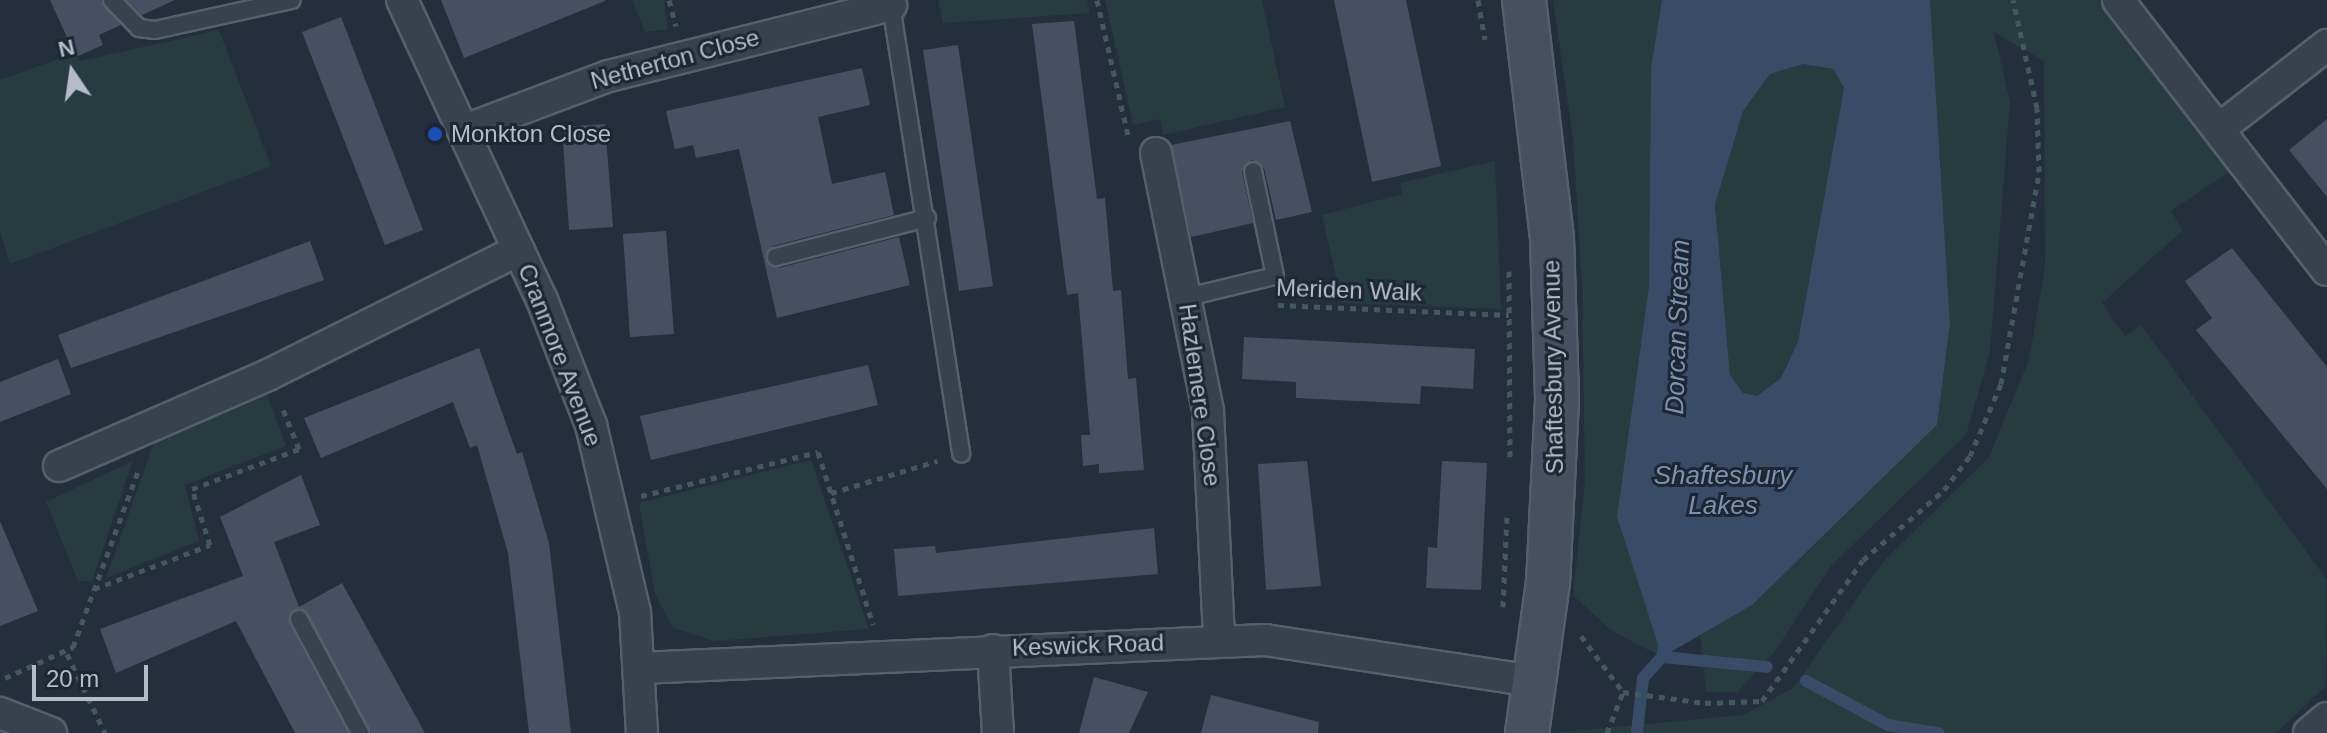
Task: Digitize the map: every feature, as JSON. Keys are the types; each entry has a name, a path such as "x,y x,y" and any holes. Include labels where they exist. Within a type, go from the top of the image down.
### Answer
{"street":[{"name":"Cranmore Avenue","path":"402,0 519,250 586,411 611,503 640,668 642,733"},
{"name":"Shaftesbury Avenue","path":"1524,0 1557,348 1544,608 1527,733"},
{"path":"2118,0 2327,270"},
{"name":"Netherton Close","path":"465,130 609,76 891,5"},
{"path":"2219,129 2327,45"},
{"name":"Hazlemere Close","path":"1156,153 1188,297 1208,412 1219,640"},
{"path":"59,466 144,432 268,375 519,250"},
{"name":"Keswick Road","path":"640,668 1219,640 1325,645 1532,681"},
{"path":"993,650 998,733"},
{"path":"0,713 51,733"},
{"path":"2309,733 2327,718"}],"lane":[{"path":"112,0 139,28 155,30 292,0"},
{"path":"891,5 927,218 961,454"},
{"path":"1188,297 1275,276 1253,171"},
{"path":"776,257 927,218"},
{"path":"299,619 360,733"}],"path":[{"path":"1097,0 1133,157 1156,153"},
{"path":"1544,608 1564,615 1623,692 1746,704 1776,690 1863,560 1944,490 1990,421 2025,278 2039,172 2037,108 2013,0"},
{"name":"Meriden Walk","path":"1260,304 1509,315"},
{"path":"94,589 210,545 192,489 299,449 268,375"},
{"path":"0,680 67,654 149,442 144,432"},
{"path":"611,503 818,452 883,655"},
{"path":"831,493 961,454"},
{"path":"67,654 105,733"},
{"path":"1607,733 1623,692"}],"green space":[{"path":"632,0 664,0 668,29 645,32"},
{"path":"938,0 1087,0 1090,13 943,23"},
{"path":"1105,0 1262,0 1285,107 1163,135 1160,119 1133,125"},
{"path":"1553,0 1662,0 1651,67 1649,286 1617,517 1662,657 1612,631 1573,595 1585,482 1582,284 1573,139"},
{"path":"1930,0 2113,0 2210,99 2220,157 2230,171 2171,211 2183,230 2102,303 2125,336 2141,325 2327,580 2326,686 2276,733 1552,733 1743,715 1793,688 1882,563 1989,457 2029,360 2045,267 2044,61 1994,32 2010,103 1990,352 1966,435 1831,566 1775,651 1737,692 1706,692 1700,635 1752,605 1937,425 1950,323"},
{"path":"219,30 271,166 10,264 0,232 0,80 75,53 80,61"},
{"path":"1803,64 1833,69 1844,88 1798,343 1781,378 1757,396 1743,393 1730,375 1715,205 1743,111 1770,74"},
{"path":"1495,161 1501,309 1342,303 1322,215 1402,194 1400,183"},
{"path":"266,392 286,446 185,485 199,541 106,578 155,440"},
{"path":"811,460 869,629 714,641 673,628 655,594 639,503"},
{"path":"133,461 92,581 78,581 46,502"}],"water":[{"name":"Shaftesbury Lakes","path":"1662,0 1930,0 1950,323 1937,425 1752,605 1662,657 1617,517 1649,286 1651,67","holes":["1803,64 1833,69 1844,88 1798,342 1781,378 1757,396 1743,393 1730,375 1715,205 1743,111 1770,74"]}],"building":[{"path":"50,0 101,0 121,25 99,35 103,45 76,57"},
{"path":"127,0 175,0 142,15"},
{"path":"441,0 605,0 605,1 464,58"},
{"path":"1334,0 1406,0 1441,166 1372,182"},
{"path":"341,17 423,230 385,245 302,32"},
{"path":"1074,21 1097,199 1105,198 1113,291 1121,290 1128,379 1136,378 1144,470 1099,473 1099,464 1083,466 1081,435 1090,435 1078,293 1067,295 1032,24"},
{"path":"958,45 993,286 959,291 923,50"},
{"path":"862,68 870,105 818,117 832,184 885,172 894,215 773,246 765,259 779,268 899,237 910,285 777,318 739,149 696,158 693,145 675,149 666,111"},
{"path":"2327,119 2327,197 2289,150"},
{"path":"1290,121 1312,212 1276,220 1264,168 1252,160 1242,172 1253,223 1191,237 1171,145"},
{"path":"605,124 613,227 569,230 562,127"},
{"path":"666,231 674,334 630,337 623,234"},
{"path":"310,241 324,280 71,368 58,335"},
{"path":"2232,248 2327,367 2327,489 2196,330 2212,318 2185,281"},
{"path":"1244,337 1475,349 1473,389 1421,386 1420,404 1296,398 1296,382 1242,379"},
{"path":"479,348 517,454 522,452 549,543 571,733 529,733 508,553 477,445 470,448 453,402 321,458 304,418"},
{"path":"58,359 71,394 0,422 0,382"},
{"path":"868,365 878,405 651,460 640,416"},
{"path":"1307,461 1321,586 1266,590 1258,464"},
{"path":"1442,461 1487,463 1481,590 1426,588 1428,547 1437,548"},
{"path":"301,475 320,525 274,542 299,607 342,583 425,733 371,733 300,608 289,623 348,733 295,733 236,621 116,673 100,629 243,576 220,517"},
{"path":"0,521 38,611 0,626"},
{"path":"1154,528 1158,574 898,596 894,549 935,546 936,553"},
{"path":"1094,677 1148,692 1129,733 1079,733"},
{"path":"1211,695 1319,722 1318,733 1201,733"}],"waterway":[{"name":"Dorcan Stream","path":"1665,642 1662,657 1767,667"},
{"name":"Dorcan Stream","path":"1637,733 1643,678 1662,657"},
{"name":"Dorcan Stream","path":"1806,681 1888,725 1938,733"}],"place":[{"name":"Monkton Close","path":"435,134"}]}
